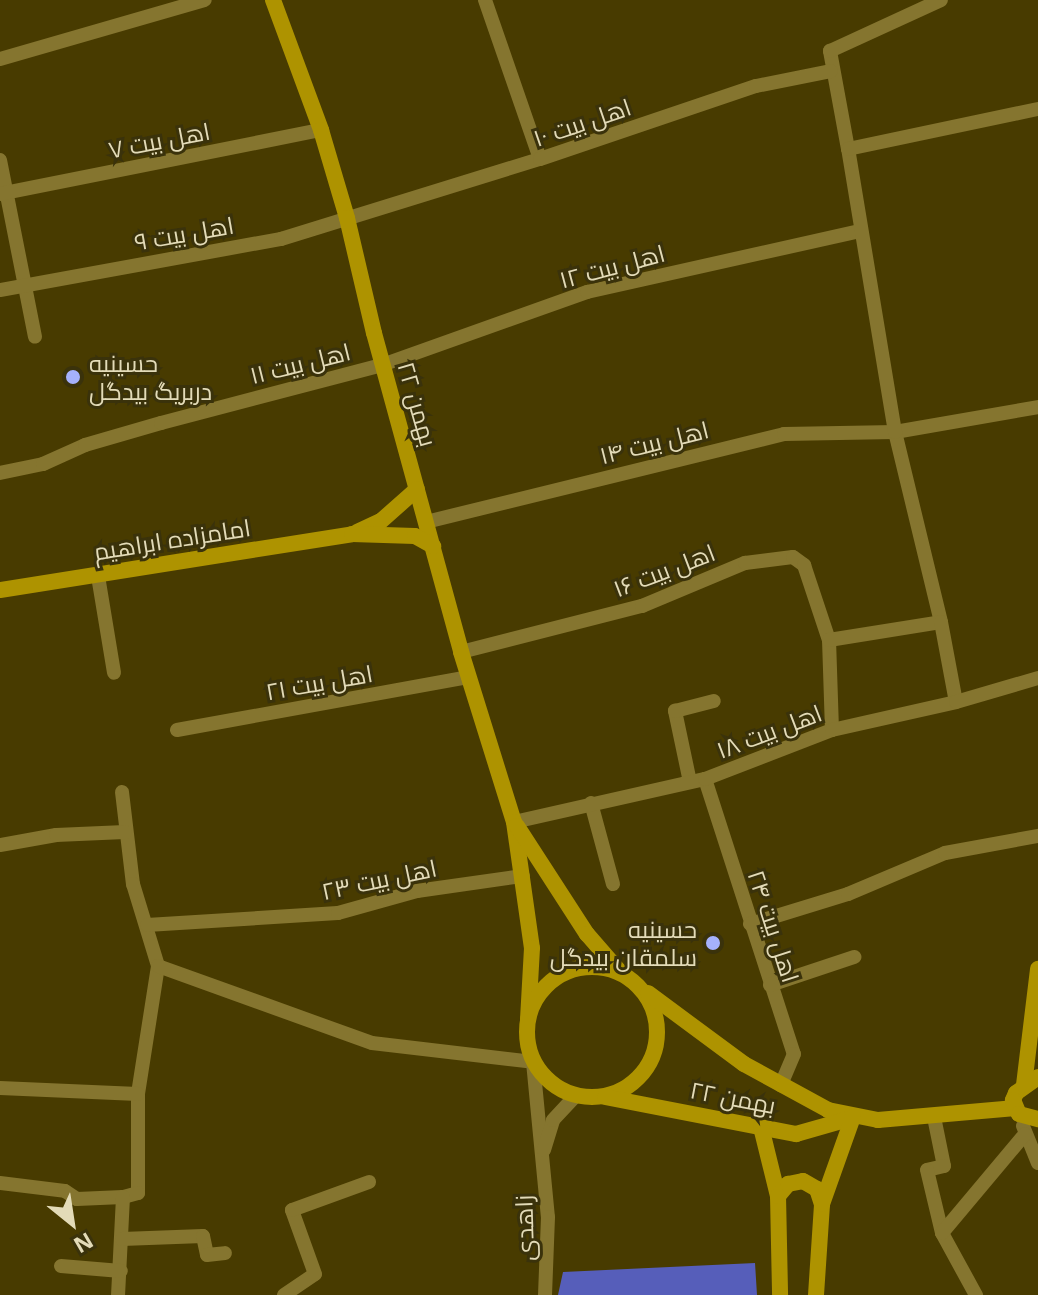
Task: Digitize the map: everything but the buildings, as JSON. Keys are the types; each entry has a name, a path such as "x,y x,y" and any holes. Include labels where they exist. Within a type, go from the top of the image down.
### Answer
{"street":[{"path":"0,59 205,0"},
{"name":"۲۲ بهمن","path":"273,0 321,130 347,218 382,365 461,652 514,822 532,948 528,1019"},
{"path":"485,0 540,159"},
{"path":"941,0 830,51 895,432 941,622 956,702"},
{"name":"اهل بیت ۱۰","path":"347,218 540,159 756,86 831,71"},
{"path":"848,149 1038,109"},
{"name":"اهل بیت ۷","path":"3,194 321,130"},
{"path":"0,160 3,194 28,287 35,337"},
{"name":"اهل بیت ۹","path":"0,290 281,239 347,218"},
{"name":"اهل بیت ۱۲","path":"382,365 587,292 859,231"},
{"name":"اهل بیت ۱۱","path":"0,473 43,464 85,445 161,423 382,365"},
{"name":"اهل بیت ۱۴","path":"426,522 784,434 895,432 1038,407"},
{"name":"امامزاده ابراهیم","path":"352,534 381,521 417,489"},
{"name":"امامزاده ابراهیم","path":"0,590 352,534 415,536 433,546"},
{"name":"اهل بیت ۱۶","path":"461,652 642,606 745,563 793,557 804,565 829,640 832,730"},
{"path":"98,576 114,673"},
{"path":"829,640 941,622"},
{"name":"اهل بیت ۲۱","path":"177,730 469,677"},
{"name":"اهل بیت ۱۸","path":"514,822 705,779 832,730 956,702 1038,678"},
{"path":"690,782 675,711 714,701"},
{"name":"اهل بیت ۲۴","path":"705,779 794,1054 781,1085"},
{"path":"0,1183 65,1191 77,1199 123,1197 138,1193 138,1094 158,966 133,884 122,792"},
{"path":"591,803 613,884"},
{"name":"۲۲ بهمن","path":"514,822 587,934 620,972"},
{"path":"0,845 56,835 125,832"},
{"path":"750,924 848,894 945,853 1038,836"},
{"name":"اهل بیت ۲۳","path":"147,925 338,913 417,891 523,876"},
{"path":"770,985 854,957"},
{"path":"158,966 372,1043 533,1062"},
{"path":"591,966 620,972 643,990 656,1014 658,1042 648,1068 628,1087 603,1097 575,1096 550,1083 533,1062 527,1041 528,1019 540,992 563,974 591,966"},
{"path":"1038,969 1031,1081 1016,1093 1017,1111 1038,1163"},
{"name":"۲۲ بهمن","path":"643,990 744,1064 828,1110 878,1120 1017,1111"},
{"name":"زاهدی","path":"533,1062 548,1217 545,1295"},
{"path":"0,1088 138,1094"},
{"name":"زاهدی","path":"541,1158 553,1120 575,1096"},
{"name":"۲۲ بهمن","path":"603,1097 796,1134 853,1117"},
{"path":"1017,1111 1038,1119"},
{"path":"816,1295 822,1204 853,1117"},
{"path":"934,1117 944,1166 927,1170 942,1233 976,1295"},
{"path":"761,1127 778,1196 780,1295"},
{"path":"942,1233 1025,1134"},
{"path":"778,1196 788,1184 803,1181 817,1189 822,1204"},
{"path":"284,1295 315,1274 292,1210 369,1182"},
{"path":"118,1295 123,1197"},
{"path":"122,1239 203,1236 207,1255 225,1253"},
{"path":"61,1266 121,1271"}],"place":[{"name":"حسینیه دربریگ بیدگل","path":"73,377"},
{"name":"حسینیه سلمقان بیدگل","path":"713,943"}]}
